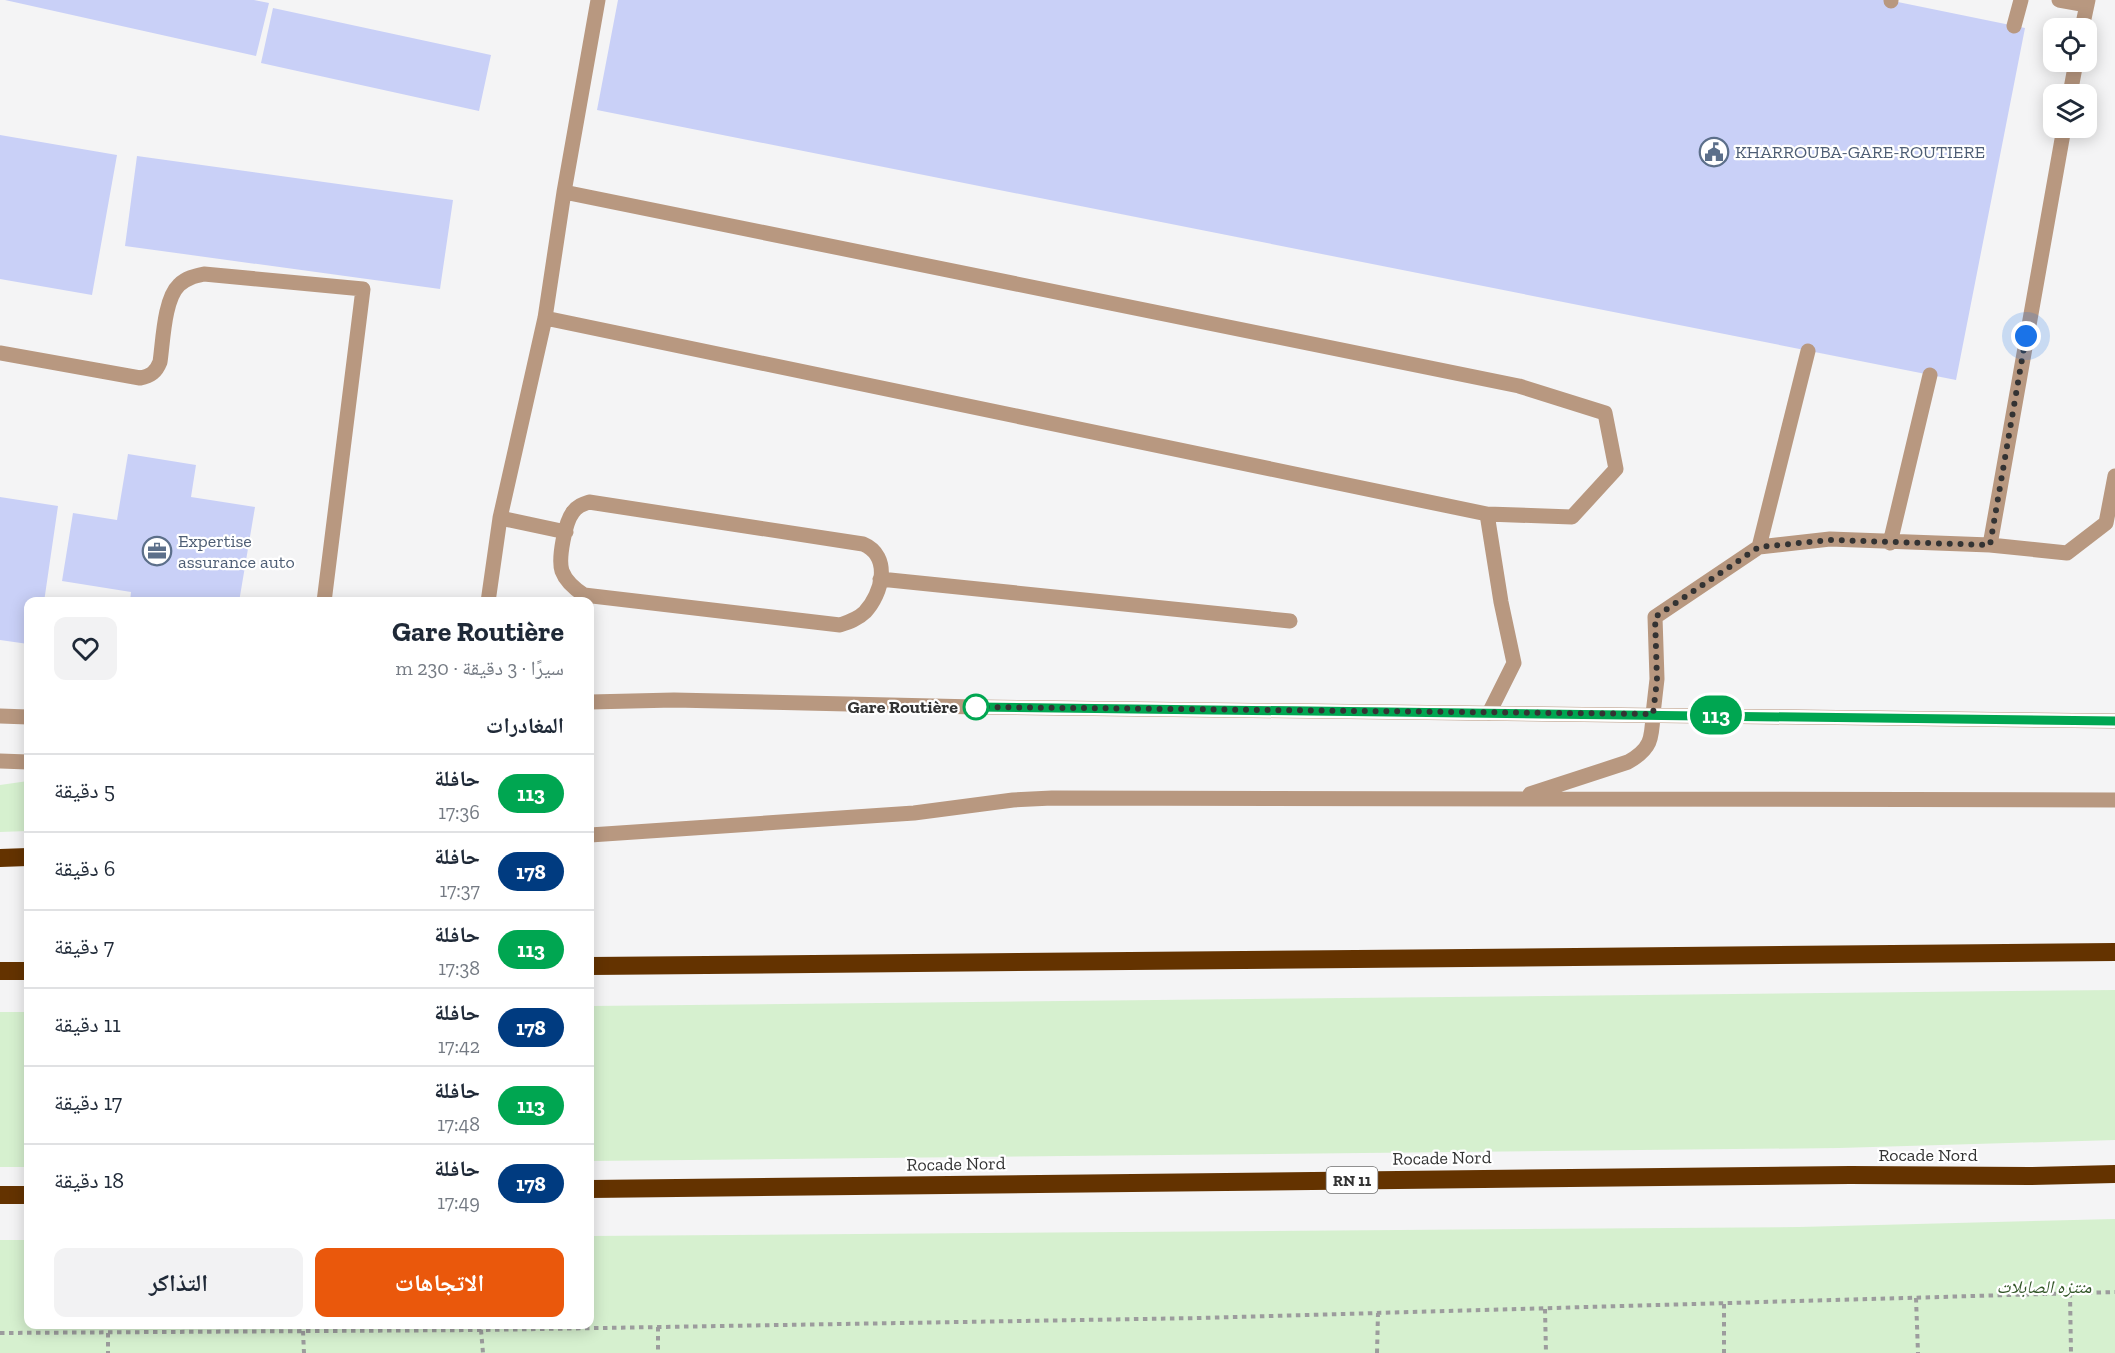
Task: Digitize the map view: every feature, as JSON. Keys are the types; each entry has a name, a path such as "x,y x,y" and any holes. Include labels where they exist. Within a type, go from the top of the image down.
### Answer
{"highway":[{"path":"0,858 24,857"},
{"path":"594,966 2115,952"},
{"path":"0,971 24,971"},
{"name":"Rocade Nord","path":"594,1189 2115,1174"},
{"path":"0,1195 24,1195"}],"street":[{"path":"489,597 500,518 545,318 564,192 598,0"},
{"path":"2014,26 2021,0"},
{"path":"2059,0 2087,3 2084,18"},
{"path":"1990,545 2062,138"},
{"path":"545,318 1487,514 1572,517 1616,469 1605,413 1519,386 564,192"},
{"path":"0,353 140,378 153,374 160,362 170,298 178,286 190,277 204,274 363,289 325,597"},
{"path":"1759,547 1808,351"},
{"path":"1890,543 1930,375"},
{"path":"1515,798 1628,762 1640,756 1652,736 1657,680 1655,617 1759,547 1830,540 1990,545 2067,553 2106,523 2115,476"},
{"path":"589,502 863,544 875,552 879,558 882,565 880,579 873,602 864,613 853,621 840,625 826,625 584,595 573,588 563,574 560,563 566,532 574,510 589,502"},
{"path":"1487,514 1501,602 1514,663 1489,713"},
{"path":"500,518 566,532"},
{"path":"880,579 1290,621"},
{"path":"594,702 674,700 964,707 2115,721"},
{"path":"0,716 24,717"},
{"path":"0,761 24,762"},
{"path":"594,835 914,813 1013,800 1052,798 2111,799"}],"path":[{"path":"594,1328 1201,1318 2115,1292"},
{"path":"2070,1293 2071,1353"},
{"path":"1916,1298 1918,1353"},
{"path":"1724,1304 1724,1353"},
{"path":"1545,1309 1546,1353"},
{"path":"1377,1353 1378,1313"},
{"path":"658,1327 658,1353"},
{"path":"0,1333 540,1329"},
{"path":"481,1330 483,1353"},
{"path":"303,1331 304,1353"},
{"path":"108,1333 108,1353"}],"green space":[{"path":"24,782 24,831 0,832 0,785"},
{"path":"2115,990 2115,1140 1839,1148 594,1161 594,1006"},
{"path":"0,1012 24,1012 24,1167 0,1167"},
{"name":"منتزه الصابلات","path":"2115,1219 2115,1353 0,1353 0,1240 24,1240 24,1329 594,1329 594,1236 1799,1227"}],"building":[{"path":"5,0 254,0 269,3 256,56"},
{"path":"618,0 1888,0 2025,28 1956,380 597,110"},
{"path":"273,8 491,55 479,111 261,63"},
{"path":"0,135 117,155 92,295 0,279"},
{"path":"137,156 453,200 440,289 125,246"},
{"name":"Expertise assurance auto","path":"128,454 196,465 191,497 255,507 240,597 130,597 131,592 62,581 73,513 117,520"},
{"path":"0,497 58,506 45,597 24,597 24,643 0,640"}],"bus line":[{"name":"113","path":"976,707 2115,721"}],"place":[{"name":"KHARROUBA-GARE-ROUTIERE","path":"1714,152"},
{"name":"Expertise assurance auto","path":"157,551"},
{"name":"Gare Routière","path":"976,707"}],"route":[{"path":"976,707 1653,714 1657,680 1655,617 1759,547 1830,540 1990,545 2026,336"}]}
